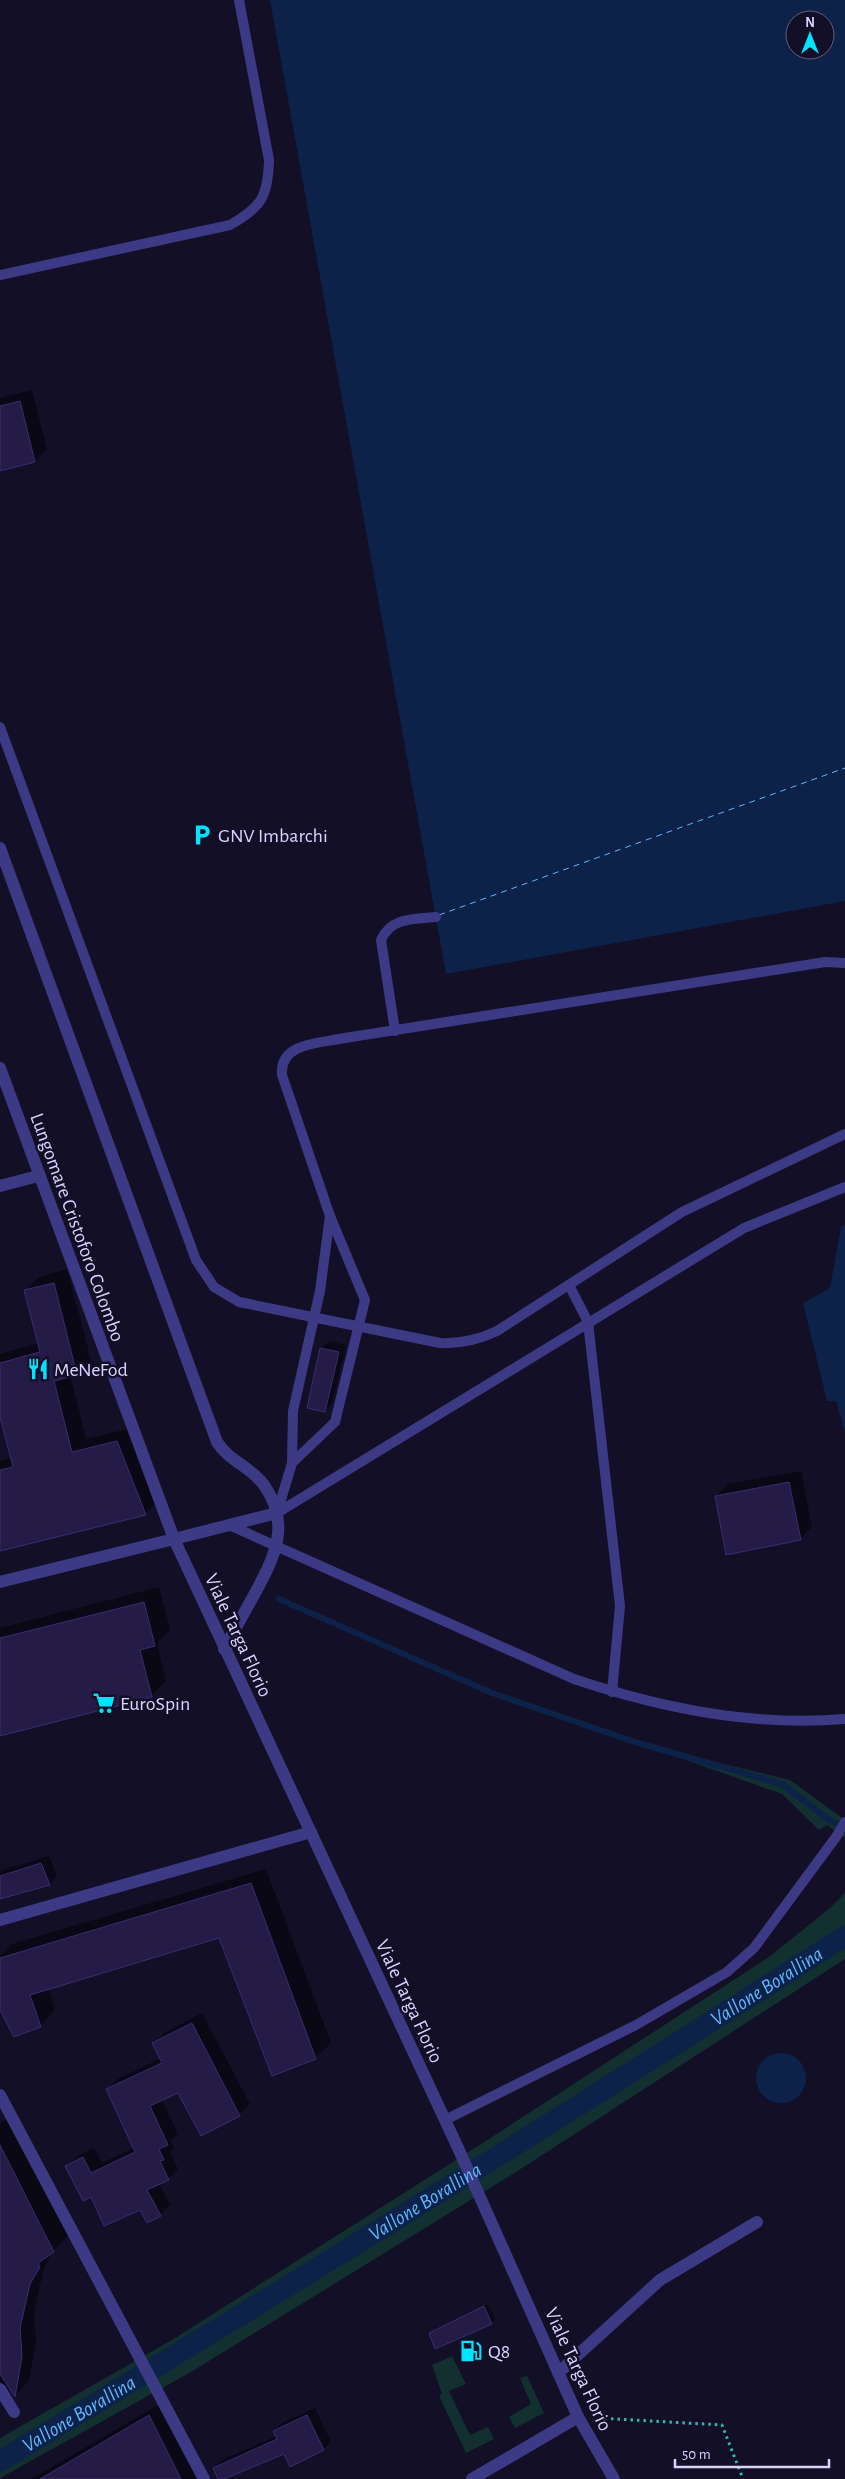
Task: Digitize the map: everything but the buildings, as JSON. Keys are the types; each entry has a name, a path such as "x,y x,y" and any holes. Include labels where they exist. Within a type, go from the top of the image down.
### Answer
{"street":[{"path":"0,848 217,1442 232,1459 244,1466 263,1484 277,1513 278,1533 273,1560 224,1649"},
{"name":"Lungomare Cristoforo Colombo","path":"0,1068 38,1176 174,1539"},
{"path":"0,1186 38,1176"},
{"path":"0,1582 277,1513"},
{"name":"Viale Targa Florio","path":"174,1539 459,2150 578,2417 614,2479"},
{"path":"0,1920 311,1832"},
{"path":"1,2100 204,2479"},
{"path":"558,2373 660,2280 757,2222"},
{"path":"0,2388 14,2412"},
{"path":"481,2477 578,2417"}],"lane":[{"path":"0,275 230,225 249,214 263,199 268,182 269,160 239,0"},
{"path":"0,727 196,1260 214,1287 239,1302 440,1343 478,1340 497,1331 682,1212 845,1134"},
{"path":"395,1031 381,940 384,932 396,922 436,917"},
{"path":"292,1463 335,1422 364,1300 330,1216 282,1075 283,1061 292,1050 299,1047 395,1031 825,962 845,963"},
{"path":"277,1513 744,1228 845,1186"},
{"path":"277,1513 292,1463 293,1411 314,1317 330,1216"},
{"path":"569,1285 588,1322 620,1606 612,1692"},
{"path":"229,1525 574,1678 612,1692 694,1711 752,1719 822,1721 845,1719"},
{"path":"445,2120 636,2025 727,1972 754,1948 845,1822"}],"path":[{"path":"578,2417 722,2425 743,2479"}],"green space":[{"path":"635,1742 790,1780 845,1820 845,1838 827,1825 819,1830 782,1794"},
{"path":"845,1893 845,1959 513,2174 191,2372 0,2478 0,2438 172,2340 492,2137 769,1957 830,1908"},
{"path":"452,2356 466,2384 449,2391 470,2435 488,2427 494,2439 466,2453 439,2396 442,2394 432,2365"},
{"path":"527,2376 544,2413 515,2428 509,2417 531,2404 520,2378"}],"water":[{"path":"270,0 845,0 845,901 446,974"},
{"path":"845,1225 845,1433 836,1401 827,1401 803,1303 830,1288 841,1227"},
{"path":"781,2053 799,2060 806,2078 799,2096 781,2103 763,2096 756,2078 763,2060"}],"waterway":[{"path":"279,1599 492,1693 635,1742 782,1784 829,1820 845,1828"},
{"name":"Vallone Borallina","path":"0,2461 425,2202 845,1936"}],"ferry route":[{"path":"439,915 845,768"}],"place":[{"name":"GNV Imbarchi","path":"202,835"},
{"name":"MeNeFod","path":"38,1369"},
{"name":"EuroSpin","path":"104,1703"},
{"name":"Q8","path":"471,2351"}]}
